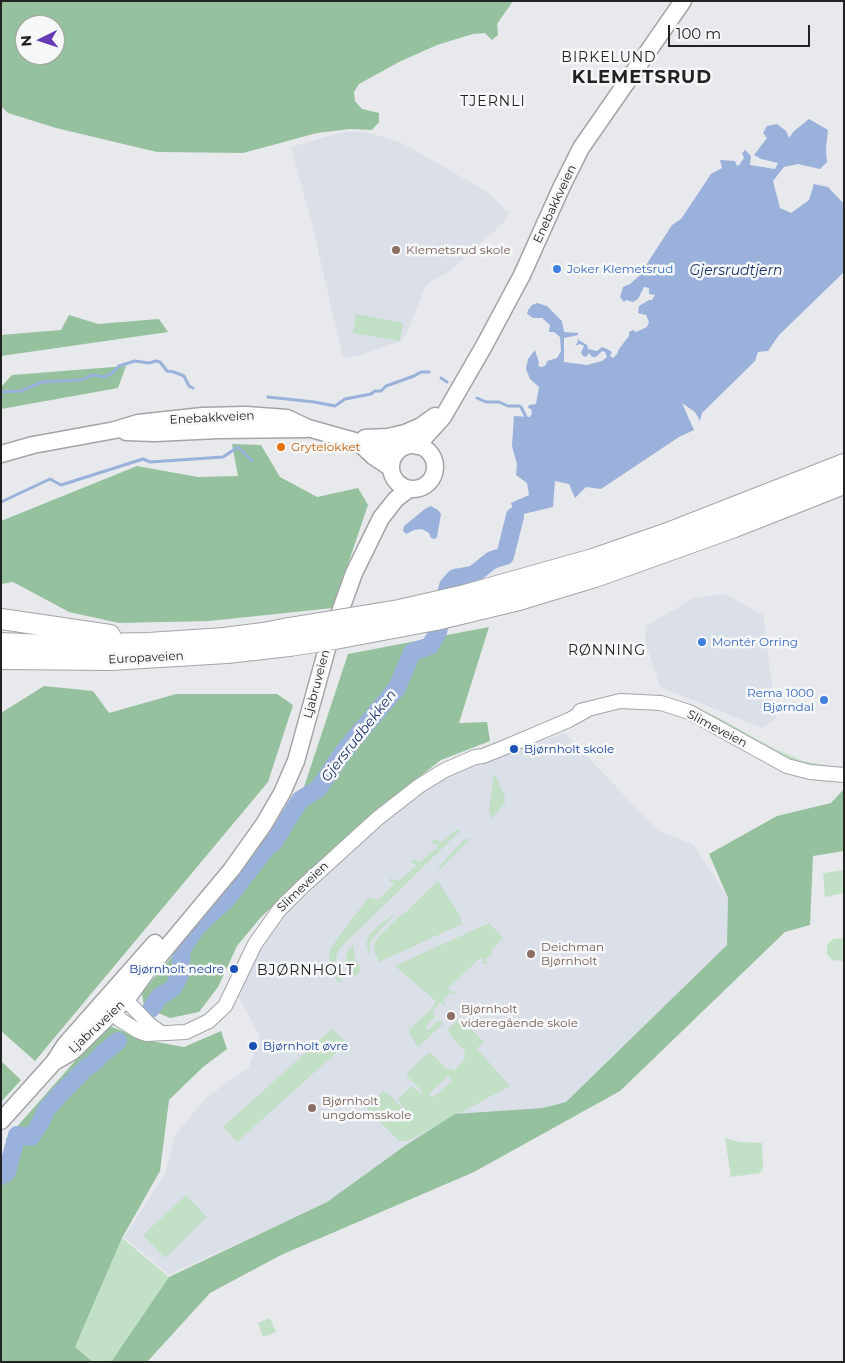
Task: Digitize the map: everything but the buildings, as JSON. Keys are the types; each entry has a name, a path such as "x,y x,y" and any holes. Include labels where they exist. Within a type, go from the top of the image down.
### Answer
{"highway":[{"path":"289,637 335,639 436,620 519,600 672,532 844,464"},
{"path":"594,568 732,528 844,484"},
{"path":"1,619 91,631 149,643"},
{"name":"Europaveien","path":"1,643 46,645 149,643 224,638 263,633 289,637"},
{"name":"Europaveien","path":"1,659 110,660 227,653 289,637"}],"main road":[{"name":"Enebakkveien","path":"1,454 58,439 115,430 154,434 218,430 308,428 354,441 398,450 407,446 424,450 484,346 522,275 581,148 683,1"},
{"path":"354,441 405,433 446,411"},
{"name":"Enebakkveien","path":"354,441 393,474 403,487 409,489"},
{"path":"393,474 393,458 398,450"},
{"path":"409,489 425,486 434,476 435,468 424,450"},
{"name":"Ljabruveien","path":"382,518 393,474"},
{"name":"Ljabruveien","path":"1,1121 54,1062 65,1045 117,1002 192,901 248,846 274,807 296,761 328,645 354,573 382,518 396,499 409,489"}],"street":[{"name":"Slimeveien","path":"117,1002 119,1019 146,1034 177,1033 192,1030 214,1017 225,1006 247,958 264,928 289,899 378,818 408,794 445,770 475,757 503,748 569,720 587,710 620,702 661,703 689,712 788,766 810,772 844,775"}],"shaded area":[{"name":"Klemetsrud skole","path":"343,132 365,132 400,142 486,191 509,213 502,224 450,271 426,285 406,335 400,341 361,355 343,358 313,228 291,147"},
{"path":"725,594 763,615 776,718 762,728 660,687 645,641 646,626 694,598"},
{"name":"Bjørnholt videregående skole","path":"565,733 658,831 693,844 728,898 727,945 566,1102 405,1145 327,1202 169,1275 124,1237 165,1174 175,1135 207,1097 249,1067 260,1036 238,996 269,928 373,830 438,776"}],"green space":[{"path":"1,1 513,1 497,24 498,35 492,40 485,33 473,34 437,45 401,61 359,84 354,92 355,101 362,109 379,113 379,122 372,130 350,129 317,133 243,153 157,152 56,128 8,113 1,106"},
{"path":"356,314 403,323 400,341 353,333"},
{"path":"69,315 98,324 159,319 168,332 1,356 1,335 61,330"},
{"path":"126,366 118,388 1,409 1,387 12,375"},
{"path":"232,444 261,445 280,477 317,497 358,488 368,505 333,608 209,621 119,623 69,612 13,582 1,584 1,521 137,466 198,477 238,476"},
{"path":"489,627 459,723 487,722 490,741 441,760 384,804 261,917 237,946 218,987 199,1012 170,1018 144,1007 142,993 299,802 348,654"},
{"path":"44,686 93,691 109,713 176,694 277,694 293,705 268,782 35,1061 1,1031 1,713"},
{"path":"691,704 775,749 803,761 830,766 830,770 792,762 690,708"},
{"path":"494,773 505,797 505,803 491,819 489,811"},
{"path":"844,789 844,851 813,856 810,925 785,932 620,1091 474,1172 281,1255 210,1293 147,1362 111,1362 169,1277 327,1202 403,1147 455,1114 543,1108 566,1102 727,945 728,898 709,854 777,816 831,803"},
{"path":"457,829 460,831 339,949 335,963 337,975 342,981 339,983 331,970 329,955 339,936 369,897 378,900 395,884 389,881 390,878 399,881 417,865 411,862 412,859 420,862 439,846 432,843 433,839 442,842"},
{"path":"466,838 469,840 436,873 444,861"},
{"path":"844,870 844,893 825,897 823,873"},
{"path":"438,881 459,914 462,924 379,962 374,944 379,936"},
{"path":"395,914 371,940 369,955 366,944 369,935 380,924"},
{"path":"489,923 503,938 491,950 493,953 485,960 488,963 485,965 481,957 448,988 451,992 443,1000 446,1003 444,1005 441,1002 433,1010 435,1017 425,1027 428,1030 439,1020 443,1024 418,1047 409,1030 433,1007 436,1001 395,966"},
{"path":"844,938 844,961 832,960 827,954 827,945 833,939"},
{"path":"353,945 355,959 361,968 355,976 348,971 345,962 348,950"},
{"path":"458,1020 464,1022 483,1041 476,1048 510,1086 408,1141 399,1141 377,1119 381,1115 378,1112 374,1116 366,1107 382,1092 388,1093 404,1110 405,1108 397,1100 412,1086 421,1094 423,1092 407,1076 407,1073 428,1053 431,1053 446,1069 449,1068 454,1071 465,1059 464,1054 466,1052 451,1036 448,1029","holes":["448,1076 452,1081 432,1098 429,1094"]},
{"path":"107,1025 145,1040 184,1047 221,1031 227,1049 203,1067 169,1100 160,1171 122,1238 75,1347 93,1362 1,1362 1,1165 6,1159 6,1139"},
{"path":"332,1029 347,1043 237,1142 223,1127"},
{"path":"1,1061 21,1080 1,1102"},
{"path":"725,1138 740,1142 762,1143 763,1168 760,1173 731,1177"},
{"path":"186,1195 207,1217 165,1258 143,1235"},
{"path":"122,1238 169,1277 111,1362 93,1362 75,1347"},
{"path":"270,1318 276,1332 263,1337 258,1323"}],"water":[{"name":"Gjersrudtjern","path":"809,119 828,130 827,162 820,169 798,164 784,167 773,181 780,208 791,213 809,200 814,184 828,187 844,204 844,272 779,335 768,351 758,352 755,361 702,413 700,421 695,412 682,403 694,430 679,437 601,489 586,487 575,498 569,484 555,481 553,507 515,516 511,503 529,495 527,483 516,475 517,464 512,446 514,416 530,417 532,413 531,409 528,408 529,405 536,404 539,387 530,379 526,369 528,359 535,350 539,363 538,366 542,367 546,365 547,361 557,358 561,351 560,337 554,332 549,332 550,325 542,318 533,318 527,314 528,310 537,303 547,306 562,321 564,332 578,333 578,335 564,338 564,362 587,365 602,361 607,357 605,352 602,351 596,357 592,357 589,353 584,357 581,353 584,346 580,344 575,346 578,342 577,339 587,345 588,349 597,351 602,347 607,349 612,352 610,356 613,358 629,336 629,332 633,330 636,332 647,327 649,322 646,315 638,313 639,306 652,300 655,295 649,294 649,288 644,287 638,299 633,302 626,300 624,302 620,297 623,287 639,276 672,225 681,219 711,174 722,168 720,160 735,161 737,166 744,158 742,153 745,150 751,156 750,165 775,169 778,163 761,159 754,155 767,138 763,133 767,126 777,124 786,131 789,138 794,131"},
{"path":"431,506 441,514 435,539 431,538 429,533 422,529 406,534 403,531 404,526"}],"waterway":[{"path":"1,392 21,391 42,382 81,380 92,375 104,377 111,374 119,366 135,361 160,362 167,371 184,376 189,386 193,388"},
{"path":"268,397 335,406 345,399 381,391 386,386 421,372 429,372"},
{"path":"441,378 447,382"},
{"path":"477,398 486,402 499,402 508,406 519,406 526,417"},
{"path":"1,502 50,479 61,485 143,459 150,462 223,457 238,447 252,461"},
{"name":"Gjersrudbekken","path":"151,1009 159,997 173,988 180,975 182,949 197,927 226,900 269,845 274,842 300,800 318,789 344,751 397,688 412,652 430,646 438,632 448,586 455,578 473,575 492,560 505,556 515,516"},
{"name":"Gjersrudbekken","path":"1,1176 7,1172 17,1135 31,1137 46,1110 60,1094 87,1067 118,1041"}],"place":[{"name":"Klemetsrud skole","path":"396,250"},
{"name":"Joker Klemetsrud","path":"557,269"},
{"name":"Grytelokket","path":"281,447"},
{"name":"Montér Orring","path":"702,642"},
{"name":"Rema 1000 Bjørndal","path":"824,700"},
{"name":"Bjørnholt skole","path":"514,749"},
{"name":"Deichman Bjørnholt","path":"531,954"},
{"name":"Bjørnholt nedre","path":"234,969"},
{"name":"Bjørnholt videregående skole","path":"451,1016"},
{"name":"Bjørnholt øvre","path":"253,1046"},
{"name":"Bjørnholt ungdomsskole","path":"312,1108"}],"district":[{"name":"BIRKELUND","path":"609,58"},
{"name":"KLEMETSRUD","path":"642,78"},
{"name":"TJERNLI","path":"493,102"},
{"name":"RØNNING","path":"607,651"},
{"name":"BJØRNHOLT","path":"306,971"}]}
